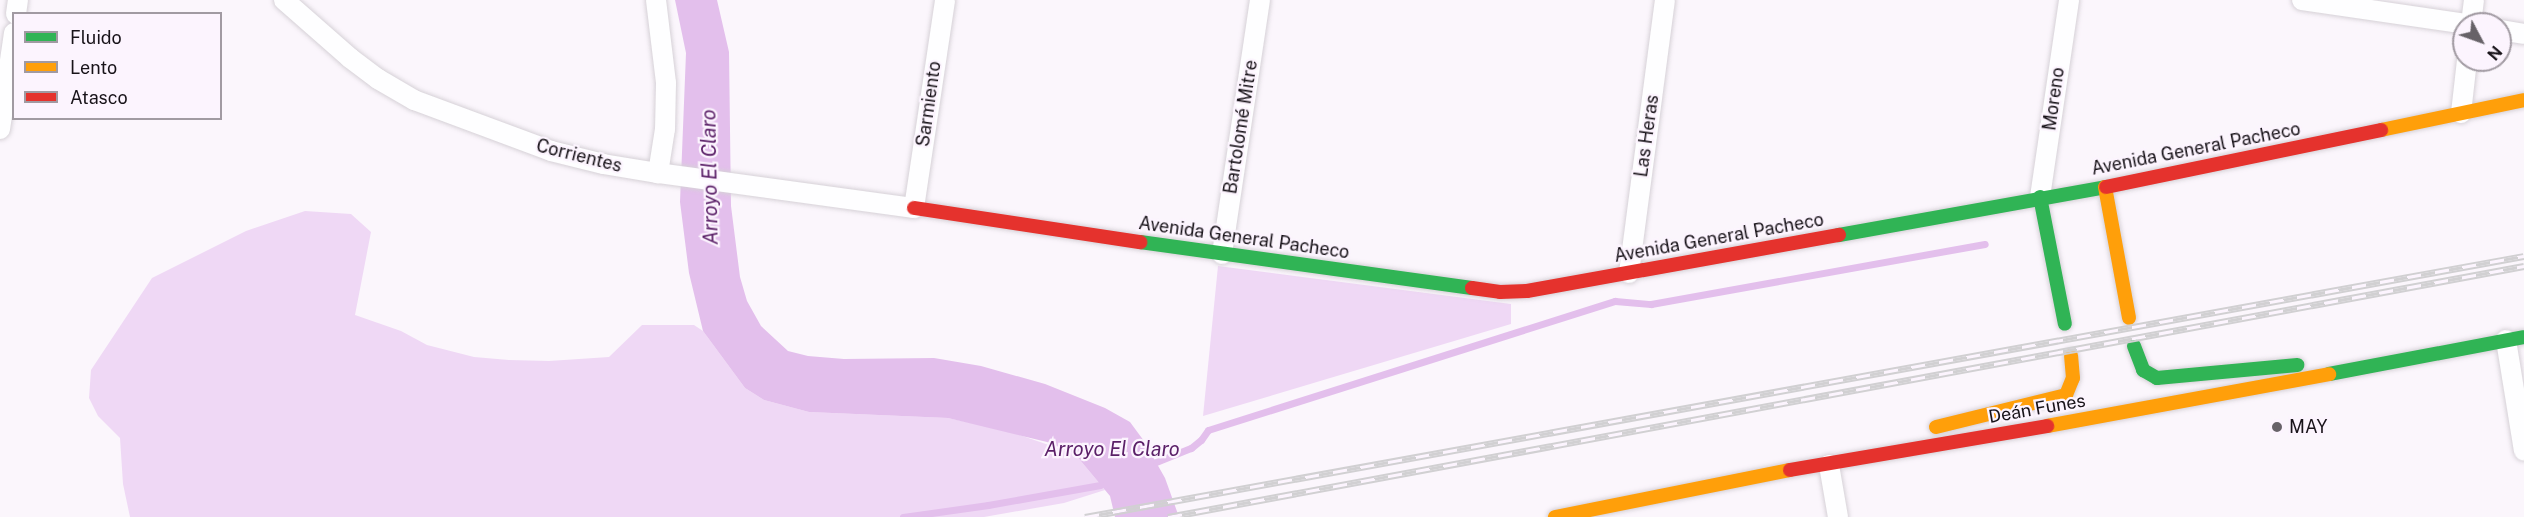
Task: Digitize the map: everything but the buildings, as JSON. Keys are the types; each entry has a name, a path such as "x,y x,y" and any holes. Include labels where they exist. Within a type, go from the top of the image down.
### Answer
{"street":[{"name":"Corrientes","path":"284,0 350,58 414,100 551,151 603,164 914,208"},
{"path":"656,0 666,82 665,173"},
{"name":"Sarmiento","path":"914,208 945,0"},
{"name":"Bartolomé Mitre","path":"1222,254 1260,0"},
{"name":"Las Heras","path":"1629,273 1665,0"},
{"name":"Moreno","path":"2040,197 2069,0"},
{"path":"2302,0 2452,22"},
{"path":"0,129 12,47"},
{"path":"2461,113 2466,72"},
{"name":"Avenida General Pacheco","path":"914,208 1222,254 1500,292 1527,291 2105,187 2524,100"},
{"path":"2105,187 2129,318"},
{"path":"2040,197 2065,324"},
{"path":"2515,339 2524,451"},
{"name":"Deán Funes","path":"1555,517 2515,339"},
{"path":"2134,346 2143,370 2157,378 2303,365 2309,365 2318,377"},
{"path":"1838,517 1829,465 1851,451 2066,394 2073,378 2071,356"}],"shaded area":[{"path":"305,211 351,214 371,232 355,315 401,331 427,345 474,357 509,360 549,361 609,357 642,325 694,325 703,331 745,388 764,400 809,412 948,418 1008,431 1075,454 1105,490 1064,503 984,517 130,517 123,484 120,438 98,416 89,398 91,370 152,278 246,231"},
{"path":"1218,266 1511,304 1511,324 1203,416"}],"water":[{"name":"Arroyo El Claro","path":"675,0 717,0 729,52 731,206 740,277 747,301 761,326 788,351 808,356 844,359 934,358 981,366 1045,384 1105,408 1130,422 1144,441 1165,478 1179,517 1115,517 1110,496 1075,454 1047,442 948,418 809,412 764,400 745,388 703,331 689,273 680,202 686,53"}],"waterway":[{"path":"1156,462 1191,448 1208,430 1615,301 1651,304 1985,244"},
{"path":"903,517 1100,485"}],"railway":[{"path":"1085,517 2524,256"},
{"path":"1168,517 2524,266"}],"traffic: fast":[{"path":"1839,235 2106,187"},
{"path":"2040,197 2065,324"},
{"path":"1140,242 1472,288"},
{"path":"2329,374 2524,337"},
{"path":"2134,346 2143,370 2157,378 2297,365"}],"traffic: slow":[{"path":"2381,130 2524,100"},
{"path":"2105,187 2129,318"},
{"path":"1936,427 2066,395 2073,378 2071,356"},
{"path":"2047,426 2329,374"},
{"path":"1555,517 1790,470"}],"traffic: jam":[{"path":"2106,187 2381,130"},
{"path":"914,208 1140,242"},
{"path":"1472,288 1500,292 1527,291 1839,235"},
{"path":"1790,470 2047,426"}],"place":[{"name":"MAY","path":"2277,427"}]}
